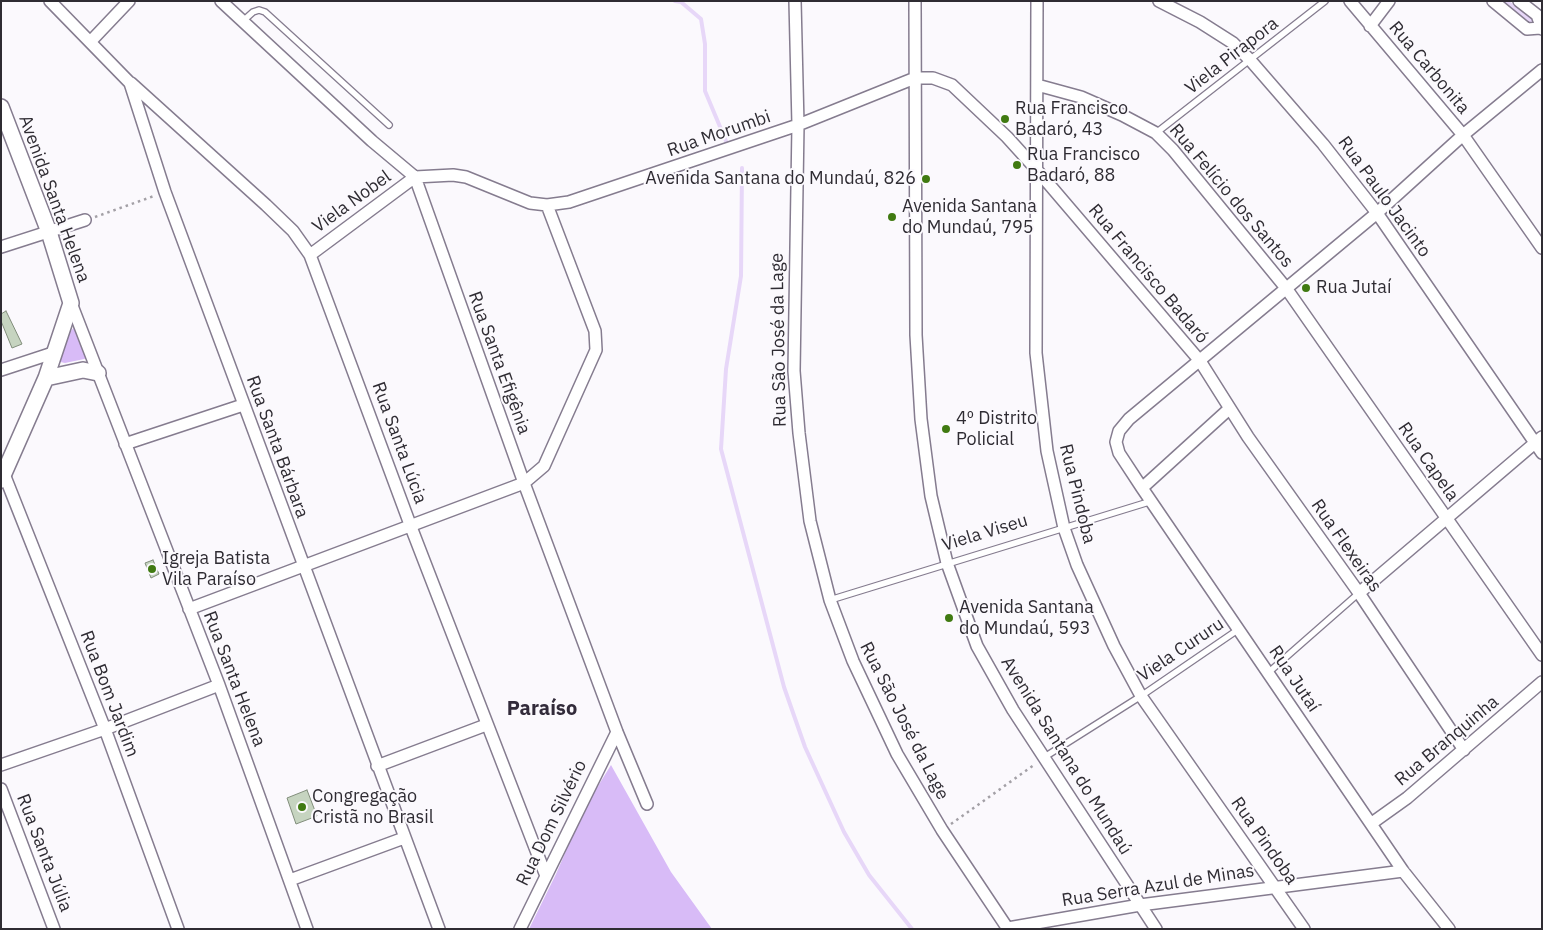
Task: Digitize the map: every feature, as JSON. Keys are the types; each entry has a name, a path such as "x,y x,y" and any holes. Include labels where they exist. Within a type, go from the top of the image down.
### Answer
{"street":[{"name":"Rua Santa Bárbara","path":"50,1 130,83 164,192 439,929"},
{"path":"91,41 129,1"},
{"path":"222,1 372,141 415,178"},
{"name":"Rua São José da Lage","path":"795,1 798,125 794,371 799,433 810,521 830,600 853,661 897,754 942,830 1008,928"},
{"name":"Avenida Santana do Mundaú","path":"915,1 916,335 922,419 931,496 947,563 977,646 1044,758 1156,929"},
{"name":"Rua Pindoba","path":"1036,1 1036,353 1047,451 1064,528 1077,565 1114,646 1141,696 1304,929"},
{"name":"Rua Paulo Jacinto","path":"1159,1 1233,43 1323,144 1377,212 1538,440 1542,453"},
{"name":"Rua Carbonita","path":"1350,1 1463,135 1542,248"},
{"path":"1370,26 1389,1"},
{"path":"1493,1 1527,29 1541,28 1537,15 1519,1"},
{"name":"Rua Jutaí","path":"1449,929 1403,871 1142,488 1119,452 1116,442 1119,431 1128,419 1200,362 1377,212 1463,135 1542,70"},
{"name":"Rua Morumbi","path":"415,178 453,175 466,177 530,203 547,205 570,202 798,125 915,78"},
{"name":"Rua Francisco Badaró","path":"915,78 933,78 952,85 1007,137 1200,362"},
{"name":"Rua Santa Lúcia","path":"130,83 266,205 293,231 310,254 486,726 546,876"},
{"name":"Rua Felício dos Santos","path":"1037,85 1081,97 1122,115 1156,134 1173,150 1286,288"},
{"name":"Avenida Santa Helena","path":"1,107 4,125 49,232 71,304"},
{"name":"Viela Nobel","path":"310,254 415,178"},
{"name":"Rua Santa Efigênia","path":"415,178 524,484 616,732 647,804"},
{"path":"189,609 524,484 544,466 596,350 595,331 547,205"},
{"path":"1,247 85,220"},
{"name":"Rua Capela","path":"1286,288 1542,655"},
{"path":"3,477 46,378 71,304"},
{"name":"Rua Santa Helena","path":"71,304 219,685 307,929"},
{"path":"1,370 56,352"},
{"name":"Rua Flexeiras","path":"1200,362 1229,409 1359,593 1464,750"},
{"path":"46,378 83,370 98,372"},
{"path":"125,444 243,405"},
{"path":"1142,488 1229,409"},
{"path":"1359,593 1445,517 1538,440"},
{"name":"Rua Bom Jardim","path":"3,477 105,729 178,929"},
{"name":"Rua Branquinha","path":"1372,823 1407,798 1542,682"},
{"path":"1,766 105,729 219,685"},
{"path":"377,766 486,726"},
{"name":"Rua Dom Silvério","path":"520,929 616,732"},
{"name":"Rua Santa Júlia","path":"1,789 54,929"},
{"path":"290,880 404,838"},
{"name":"Rua Serra Azul de Minas","path":"1008,928 1140,905 1403,871"}],"lane":[{"name":"Viela Pirapora","path":"1156,134 1325,1"},
{"path":"243,21 252,12 259,10 265,12 389,125"},
{"name":"Viela Viseu","path":"830,600 1152,501"},
{"path":"1269,672 1359,593"},
{"name":"Viela Cururu","path":"1044,758 1141,696 1239,629"}],"path":[{"path":"85,220 164,192"},
{"path":"942,830 1044,758"}],"shaded area":[{"path":"75,326 89,358 65,363 56,361 63,341"},
{"path":"611,765 671,872 712,929 529,929 556,874 585,807"}],"building":[{"path":"6,311 22,344 12,348 1,321 1,314"},
{"name":"Igreja Batista Vila Paraíso","path":"153,560 159,574 151,578 145,563"},
{"name":"Congregação Cristã no Brasil","path":"307,790 317,816 296,824 287,798"}],"waterway":[{"path":"675,1 681,2 701,19 705,44 705,91 726,141"},
{"path":"1506,1 1531,21"},
{"path":"742,168 741,276 726,369 721,449 784,687 805,747 844,832 869,875 912,929"}],"place":[{"name":"Rua Francisco Badaró, 43","path":"1005,119"},
{"name":"Rua Francisco Badaró, 88","path":"1017,165"},
{"name":"Avenida Santana do Mundaú, 826","path":"926,179"},
{"name":"Avenida Santana do Mundaú, 795","path":"892,217"},
{"name":"Rua Jutaí","path":"1306,288"},
{"name":"4º Distrito Policial","path":"946,429"},
{"name":"Igreja Batista Vila Paraíso","path":"152,569"},
{"name":"Avenida Santana do Mundaú, 593","path":"949,618"},
{"name":"Congregação Cristã no Brasil","path":"302,807"}],"district":[{"name":"Paraíso","path":"542,709"}]}
